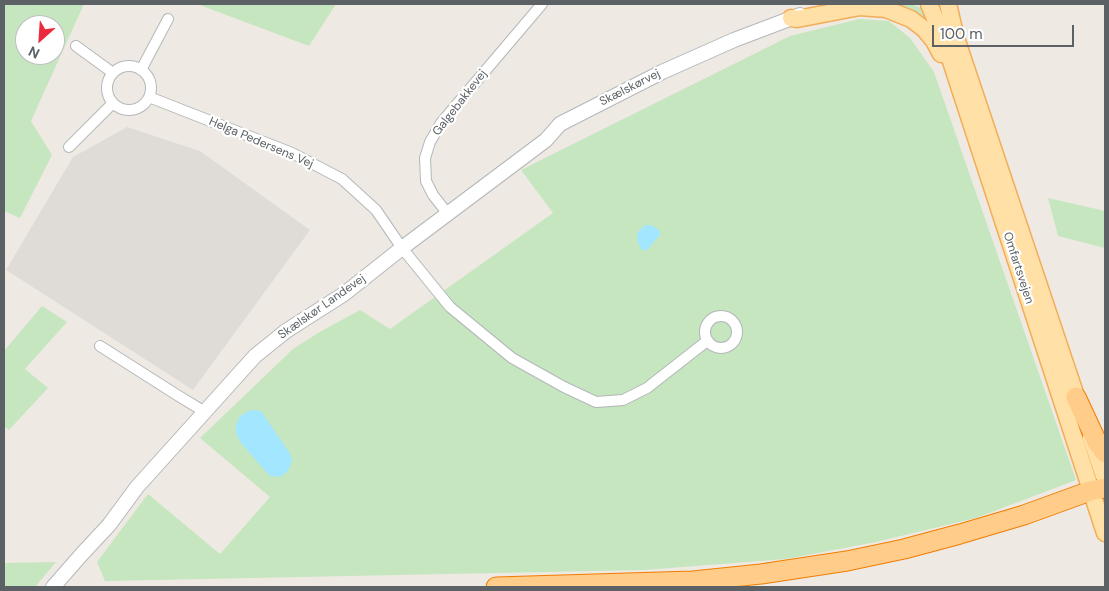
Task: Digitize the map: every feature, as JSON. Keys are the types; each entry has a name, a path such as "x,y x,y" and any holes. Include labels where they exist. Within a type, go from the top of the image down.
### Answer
{"highway":[{"path":"1076,397 1097,442 1105,453"},
{"path":"496,587 693,581 761,574 847,561 904,549 960,534 1024,515 1098,489"}],"main road":[{"name":"Omfartsvejen","path":"929,4 944,40 968,117 1098,489 1105,533"},
{"name":"Omfartsvejen","path":"948,4 956,38 1105,479"},
{"path":"791,18 797,19 844,9 874,7 900,13 911,19 934,41 968,117"},
{"path":"1098,489 1105,504"}],"street":[{"name":"Galgebakkevej","path":"448,214 433,195 426,181 425,158 430,142 441,123 542,4"},
{"name":"Skælskørvej","path":"448,214 546,140 560,124 662,72 734,40 791,18 835,4"},
{"path":"140,70 168,19"},
{"path":"76,46 113,73"},
{"path":"126,67 140,70 148,77 150,82 149,97 142,106 132,110 122,109 113,103 108,95 107,86 113,73 126,67"},
{"name":"Helga Pedersens Vej","path":"149,97 292,153 342,180 376,210 402,248 450,307 512,358 564,387 596,402 623,400 647,388 708,341"},
{"path":"70,148 113,103"},
{"name":"Skælskør Landevej","path":"54,587 79,556 109,513 136,489 256,356 286,331 344,294 448,214"},
{"path":"100,346 205,412"}],"shaded area":[{"path":"127,127 200,151 310,230 193,390 6,270 73,157"}],"green space":[{"path":"4,4 84,4 65,46 65,15 15,15 15,65 56,65 31,121 52,155 20,218 4,211"},
{"path":"197,4 336,4 309,46"},
{"path":"875,4 912,4 923,9 939,37"},
{"path":"859,19 889,21 910,38 934,72 1076,480 976,518 876,542 786,559 644,570 105,581 97,562 148,494 220,554 270,497 200,438 293,349 318,333 360,310 390,329 553,213 521,170 790,36"},
{"path":"1048,198 1105,211 1105,248 1058,236"},
{"path":"42,306 67,322 25,369 48,388 9,430 4,426 4,351"},
{"path":"56,562 35,587 4,586 4,563"}],"water":[{"path":"645,225 651,225 659,230 660,235 647,250 642,250 638,243 637,233"},
{"path":"251,410 261,411 289,452 292,459 290,467 280,477 270,476 241,443 236,433 236,425 240,416"}]}
